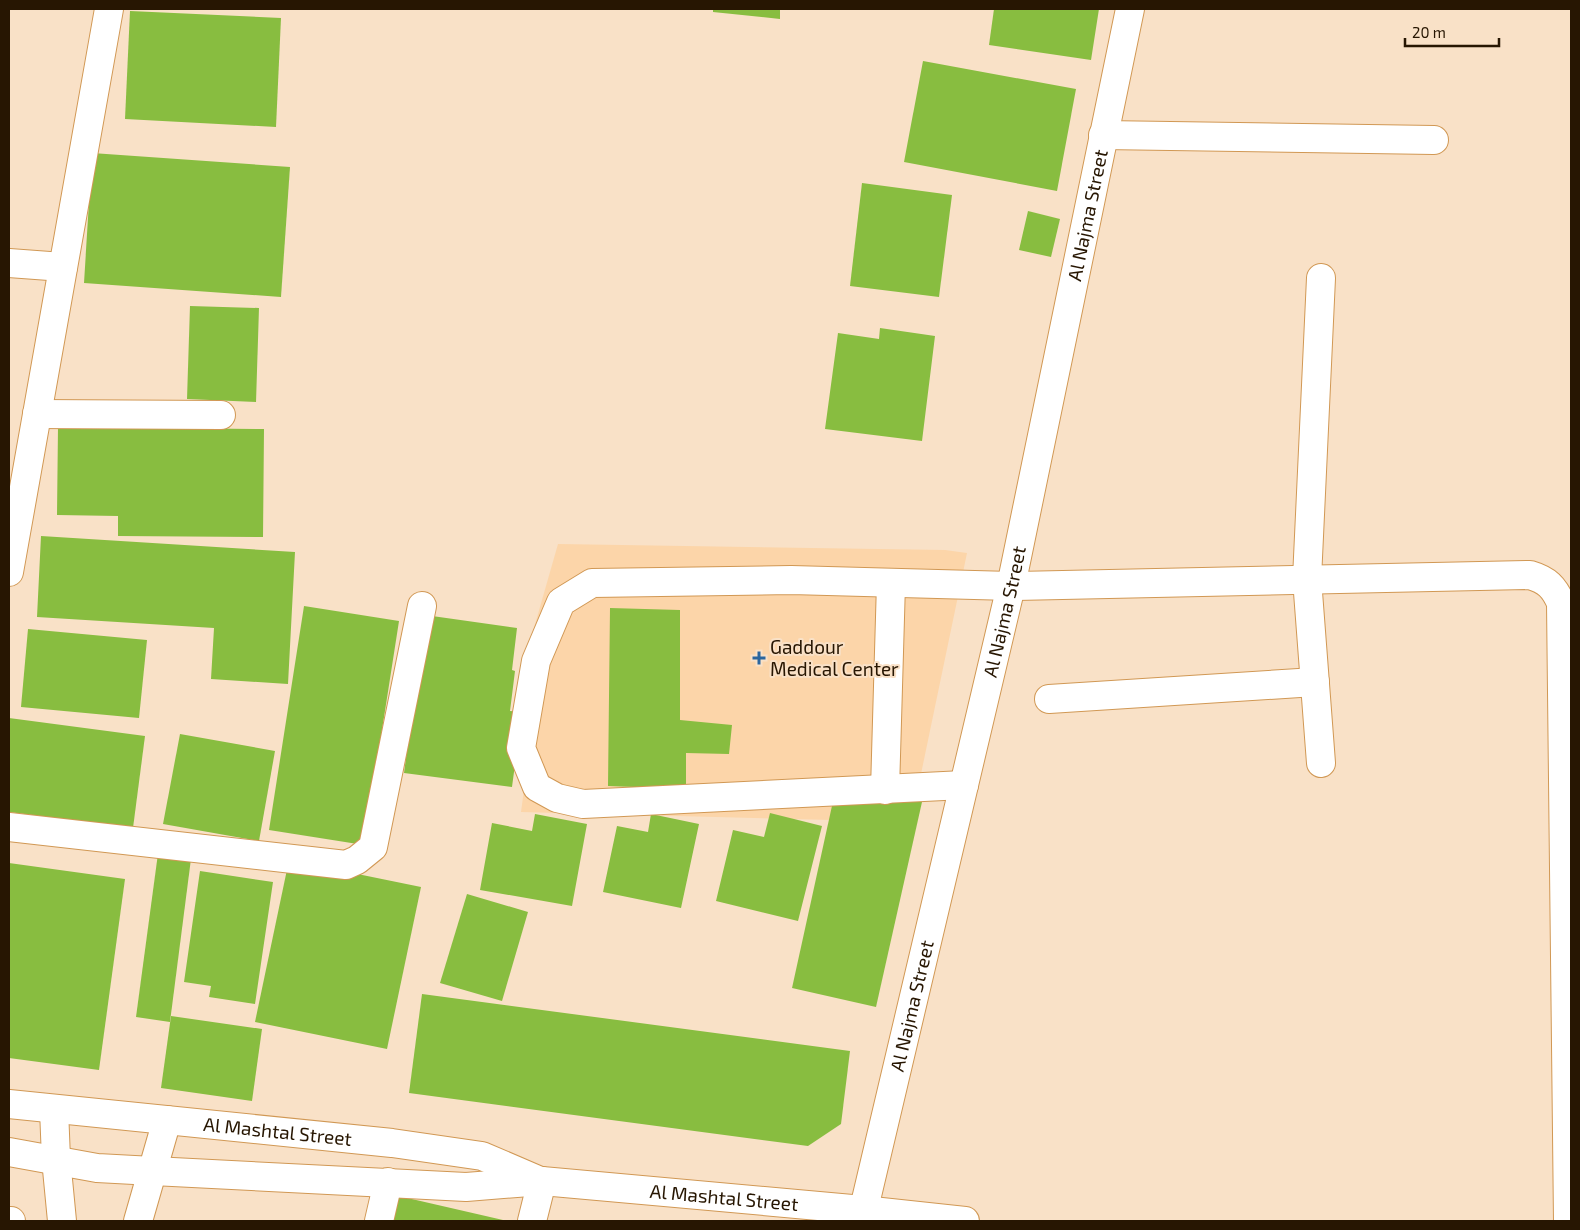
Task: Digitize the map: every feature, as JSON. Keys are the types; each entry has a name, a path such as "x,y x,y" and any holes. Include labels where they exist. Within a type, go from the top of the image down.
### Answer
{"street":[{"path":"9,572 109,9"},
{"name":"Al Najma Street","path":"862,1215 1011,586 1130,9"},
{"path":"1103,135 1434,140"},
{"path":"9,263 63,267"},
{"path":"1321,278 1306,579 1321,763"},
{"path":"37,414 220,414"},
{"path":"964,785 583,804 557,798 537,787 520,748 536,661 560,602 592,583 791,580 1011,586 1530,575 1544,579 1554,588 1562,603 1568,1221"},
{"path":"885,790 891,583"},
{"path":"9,827 346,865 357,860 373,847 422,606"},
{"path":"1049,699 1315,682"},
{"name":"Al Mashtal Street","path":"9,1104 392,1142 482,1156 542,1181"},
{"path":"54,1109 56,1159 62,1221"},
{"path":"138,1221 154,1171 167,1120"},
{"name":"Al Mashtal Street","path":"9,1152 56,1159 97,1168 466,1187 542,1181 862,1215 965,1221"},
{"path":"532,1221 542,1181"},
{"path":"379,1221 388,1182"}],"shaded area":[{"path":"558,544 945,550 967,553 911,822 521,812 533,723 514,698"}],"building":[{"path":"713,9 780,9 780,19 713,12"},
{"path":"994,9 1099,9 1091,60 989,45"},
{"path":"130,11 281,18 276,127 125,119"},
{"path":"923,61 1076,89 1057,191 904,162"},
{"path":"92,153 290,167 281,297 84,283"},
{"path":"862,183 952,195 939,297 850,286"},
{"path":"1028,211 1060,219 1051,257 1019,250"},
{"path":"190,306 259,308 256,402 187,399"},
{"path":"880,328 935,336 922,441 825,429 838,333 879,339"},
{"path":"58,427 264,429 263,537 118,536 118,516 57,515"},
{"path":"41,536 295,552 288,684 211,679 214,628 37,617"},
{"path":"304,606 399,621 364,845 269,830"},
{"path":"610,608 680,610 680,720 732,725 729,754 686,753 686,789 608,786"},
{"path":"425,615 517,628 512,670 515,671 510,711 522,712 512,787 404,773"},
{"path":"28,629 147,640 139,718 21,707"},
{"path":"9,718 145,736 133,828 9,812"},
{"path":"180,734 275,751 259,841 163,824"},
{"path":"837,783 922,802 876,1007 792,988"},
{"path":"770,813 822,826 798,921 716,901 733,830 764,837"},
{"path":"535,814 587,824 572,906 480,890 492,823 532,831"},
{"path":"651,814 699,824 681,908 603,892 617,826 648,832"},
{"path":"159,846 192,851 170,1022 136,1017"},
{"path":"289,860 421,887 387,1049 255,1022"},
{"path":"9,863 125,879 99,1070 9,1058"},
{"path":"200,871 273,882 255,1004 209,997 211,986 184,982"},
{"path":"467,894 528,912 502,1001 440,983"},
{"path":"422,994 850,1051 841,1124 808,1146 409,1093"},
{"path":"171,1016 262,1029 252,1101 161,1088"},
{"path":"390,1194 503,1220 503,1221 384,1221"}],"place":[{"name":"Gaddour Medical Center","path":"759,658"}]}
